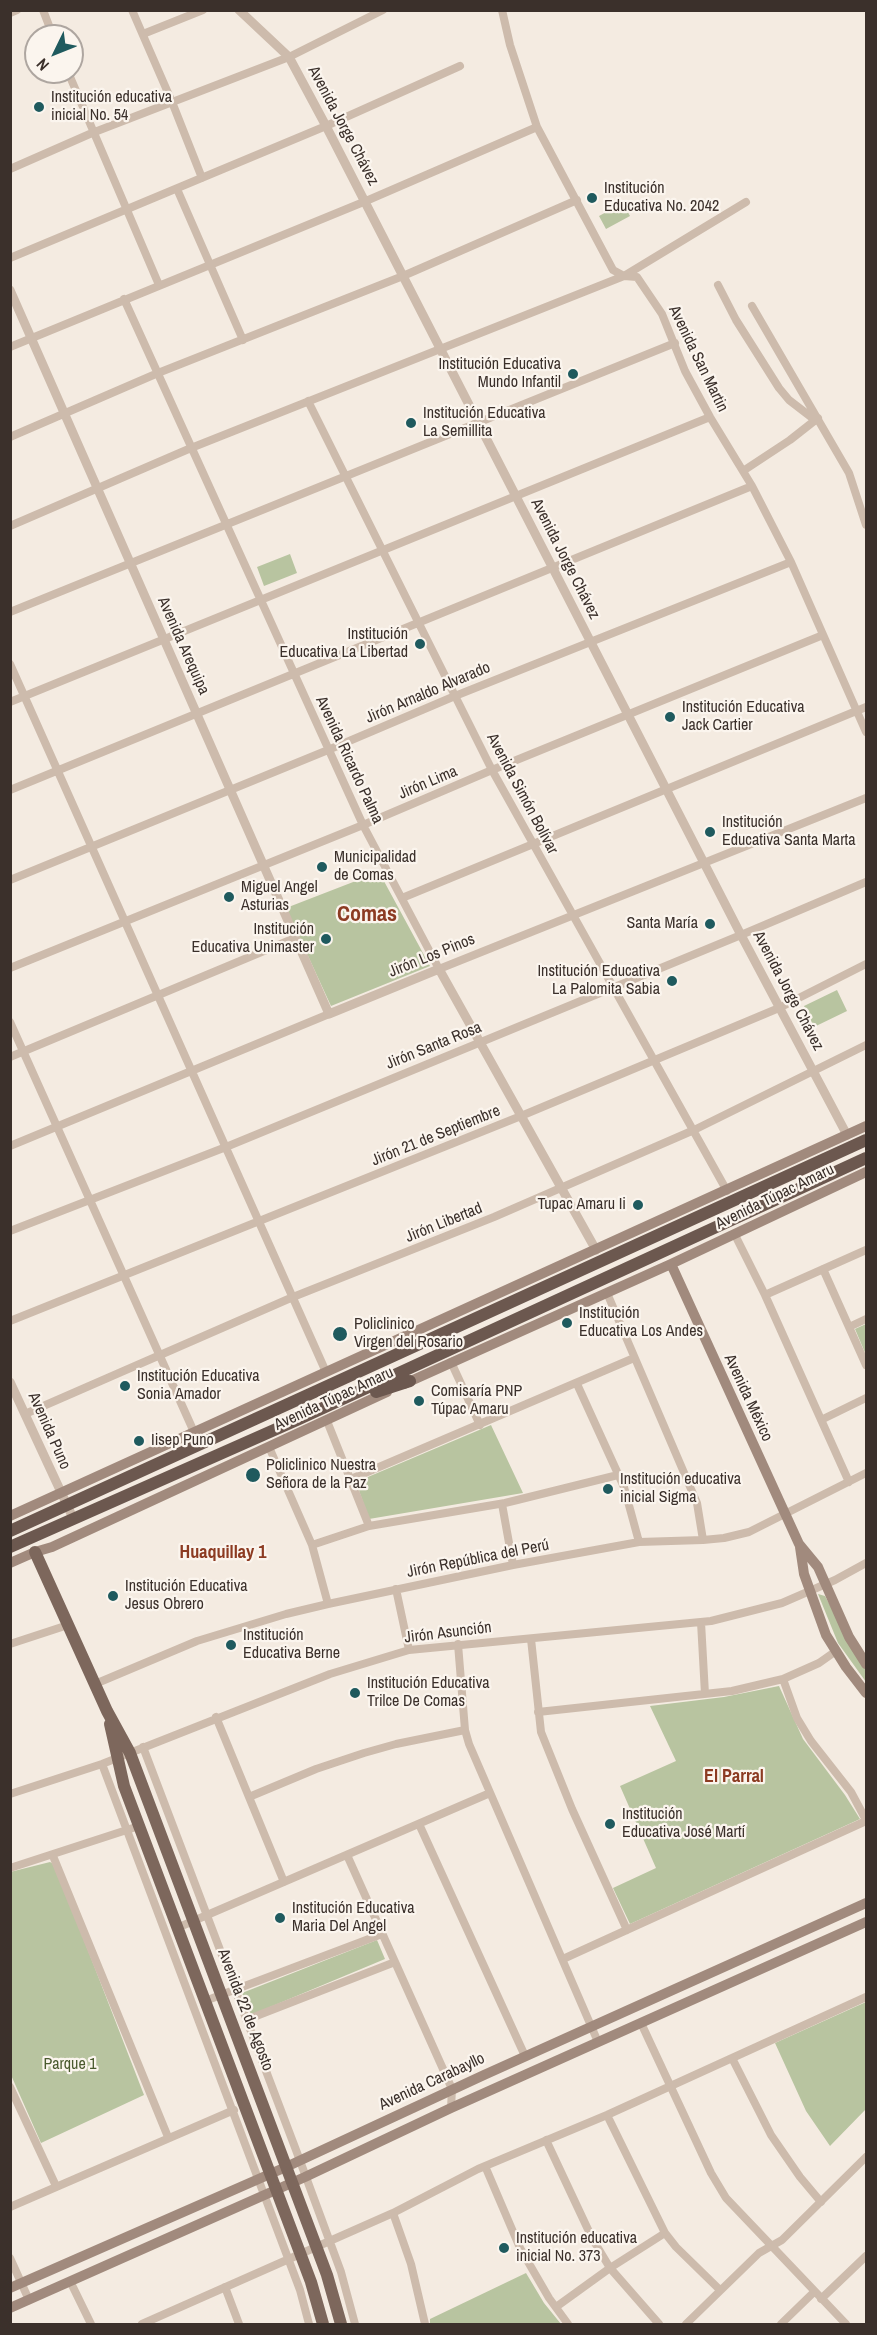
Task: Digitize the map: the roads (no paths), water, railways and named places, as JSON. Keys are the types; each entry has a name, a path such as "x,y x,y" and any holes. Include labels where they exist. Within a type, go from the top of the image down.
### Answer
{"highway":[{"name":"Avenida Túpac Amaru","path":"10,1531 867,1140"},
{"name":"Avenida Túpac Amaru","path":"10,1547 299,1419 867,1158"},
{"path":"299,1419 308,1420 387,1387 410,1381"}],"main road":[{"name":"Avenida Túpac Amaru","path":"10,1516 867,1126"},
{"name":"Avenida Túpac Amaru","path":"10,1563 52,1547 451,1362 735,1235 867,1172"},
{"name":"Avenida México","path":"671,1264 799,1544 818,1567 849,1637 867,1664"},
{"name":"Avenida México","path":"799,1544 804,1574 826,1635 867,1693"},
{"name":"Avenida 22 de Agosto","path":"35,1552 107,1712 130,1753 334,2294 341,2325"},
{"name":"Avenida 22 de Agosto","path":"107,1712 124,1786 205,2001 294,2258 317,2300 323,2325"},
{"name":"Avenida Carabayllo","path":"10,2288 300,2161 452,2089 867,1902"},
{"name":"Avenida Carabayllo","path":"10,2308 306,2177 451,2108 867,1922"}],"street":[{"path":"10,13 17,10"},
{"path":"132,10 202,178"},
{"path":"142,34 203,10"},
{"name":"Avenida Jorge Chávez","path":"239,10 289,57 366,201 741,935 847,1135"},
{"path":"10,170 93,133 289,57 383,10"},
{"name":"Avenida San Martin","path":"502,10 510,45 537,127 613,270 624,276 637,277 662,314 685,371 752,486 791,562 867,732"},
{"path":"10,258 326,126 460,66"},
{"path":"73,84 159,285"},
{"path":"10,347 366,201 537,127"},
{"path":"177,189 243,340"},
{"path":"10,437 158,373 403,276 577,200"},
{"path":"10,526 191,448 624,276 746,202"},
{"path":"718,285 736,320 779,388 789,400 817,419"},
{"name":"Avenida Arequipa","path":"10,290 329,1014"},
{"name":"Avenida Ricardo Palma","path":"124,299 363,825 479,1043 596,1250"},
{"path":"752,306 849,473 867,525"},
{"path":"10,612 675,343"},
{"name":"Avenida Simón Bolívar","path":"308,401 492,770 656,1060 727,1191"},
{"path":"10,702 710,417"},
{"path":"743,471 817,419"},
{"path":"10,790 752,486"},
{"name":"Jirón Arnaldo Alvarado","path":"10,880 590,641 791,562"},
{"name":"Jirón Lima","path":"10,968 126,923 823,634"},
{"path":"10,664 326,1372"},
{"path":"402,898 867,706"},
{"name":"Jirón Los Pinos","path":"10,1146 439,969 867,798"},
{"name":"Jirón Santa Rosa","path":"10,1232 226,1147 867,882"},
{"path":"10,1057 295,938"},
{"name":"Jirón 21 de Septiembre","path":"10,1321 656,1060 779,1008 867,964"},
{"path":"10,1022 194,1432"},
{"name":"Jirón Libertad","path":"25,1414 293,1297 450,1235 694,1130 867,1045"},
{"path":"735,1235 765,1295 849,1482"},
{"path":"765,1295 867,1250"},
{"path":"823,1269 867,1365"},
{"path":"607,1293 697,1503 703,1540"},
{"path":"849,1327 867,1319"},
{"path":"351,1479 634,1358"},
{"path":"451,1362 480,1425"},
{"name":"Avenida Puno","path":"10,1382 73,1518"},
{"path":"577,1384 624,1487 639,1542"},
{"path":"821,1420 867,1398"},
{"path":"327,1421 369,1526"},
{"path":"269,1447 312,1545 328,1604"},
{"name":"Jirón República del Perú","path":"95,1684 196,1641 328,1604 513,1564 639,1542 703,1540 749,1532 867,1473"},
{"path":"312,1545 369,1526 502,1504 618,1475"},
{"path":"502,1504 513,1564"},
{"name":"Jirón Asunción","path":"10,1794 102,1764 330,1674 409,1650 701,1622 782,1603 826,1585 867,1563"},
{"path":"396,1589 409,1650"},
{"path":"701,1622 705,1694"},
{"path":"10,1644 68,1625"},
{"path":"531,1639 541,1732 548,1753 627,1930"},
{"path":"458,1644 465,1730 598,2042"},
{"path":"538,1712 732,1691 783,1679 819,1663 836,1651"},
{"path":"562,1959 867,1820 850,1792 811,1741 797,1718 783,1679"},
{"path":"216,1718 284,1882"},
{"path":"249,1797 316,1769 364,1753 465,1730"},
{"name":"Avenida 22 de Agosto","path":"144,1747 306,2177 347,2292 355,2325"},
{"name":"Avenida 22 de Agosto","path":"102,1764 234,2110 264,2176"},
{"path":"177,1928 490,1793"},
{"path":"418,1824 525,2056"},
{"path":"10,1868 53,1856 139,1826"},
{"path":"347,1855 452,2089 451,2108"},
{"path":"53,1856 168,2137"},
{"path":"205,2001 382,1934"},
{"path":"246,2020 395,1962"},
{"path":"142,2325 393,2213 484,2166 607,2115 867,1997"},
{"path":"640,2023 718,2186 736,2211 846,2325"},
{"path":"732,2058 771,2135 800,2177 821,2202"},
{"path":"10,2087 56,2186"},
{"path":"10,2207 234,2110"},
{"path":"607,2115 665,2233 676,2247 720,2290"},
{"path":"546,2140 592,2238 610,2268 658,2325"},
{"path":"686,2325 759,2253 782,2240 867,2157"},
{"path":"484,2166 520,2248 568,2325"},
{"path":"393,2213 411,2264 424,2325"},
{"path":"556,2307 610,2268 665,2233"},
{"path":"821,2299 867,2256"},
{"path":"10,2258 29,2300"},
{"name":"Avenida 22 de Agosto","path":"294,2258 309,2325"},
{"path":"70,2281 91,2325"},
{"path":"225,2287 239,2325"},
{"path":"781,2325 814,2292"},
{"path":"162,2316 166,2325"}],"place":[{"name":"Institución educativa inicial No. 54","path":"39,107"},
{"name":"Institución Educativa No. 2042","path":"592,198"},
{"name":"Institución Educativa Mundo Infantil","path":"573,374"},
{"name":"Institución Educativa La Semillita","path":"411,423"},
{"name":"Institución Educativa La Libertad","path":"420,644"},
{"name":"Institución Educativa Jack Cartier","path":"670,717"},
{"name":"Institución Educativa Santa Marta","path":"710,832"},
{"name":"Municipalidad de Comas","path":"322,867"},
{"name":"Miguel Angel Asturias","path":"229,897"},
{"name":"Santa María","path":"710,924"},
{"name":"Institución Educativa Unimaster","path":"326,939"},
{"name":"Institución Educativa La Palomita Sabia","path":"672,981"},
{"name":"Tupac Amaru Ii","path":"638,1205"},
{"name":"Institución Educativa Los Andes","path":"567,1323"},
{"name":"Policlinico Virgen del Rosario","path":"340,1334"},
{"name":"Institución Educativa Sonia Amador","path":"125,1386"},
{"name":"Comisaría PNP Túpac Amaru","path":"419,1401"},
{"name":"Iisep Puno","path":"139,1441"},
{"name":"Policlinico Nuestra Señora de la Paz","path":"253,1475"},
{"name":"Institución educativa inicial Sigma","path":"608,1489"},
{"name":"Institución Educativa Jesus Obrero","path":"113,1596"},
{"name":"Institución Educativa Berne","path":"231,1645"},
{"name":"Institución Educativa Trilce De Comas","path":"355,1693"},
{"name":"Institución Educativa José Martí","path":"610,1824"},
{"name":"Institución Educativa Maria Del Angel","path":"280,1918"},
{"name":"Institución educativa inicial No. 373","path":"504,2248"}],"district":[{"name":"Comas","path":"367,915"},
{"name":"Huaquillay 1","path":"223,1553"},
{"name":"El Parral","path":"734,1777"}],"park label":[{"name":"Parque 1","path":"70,2065"}]}
